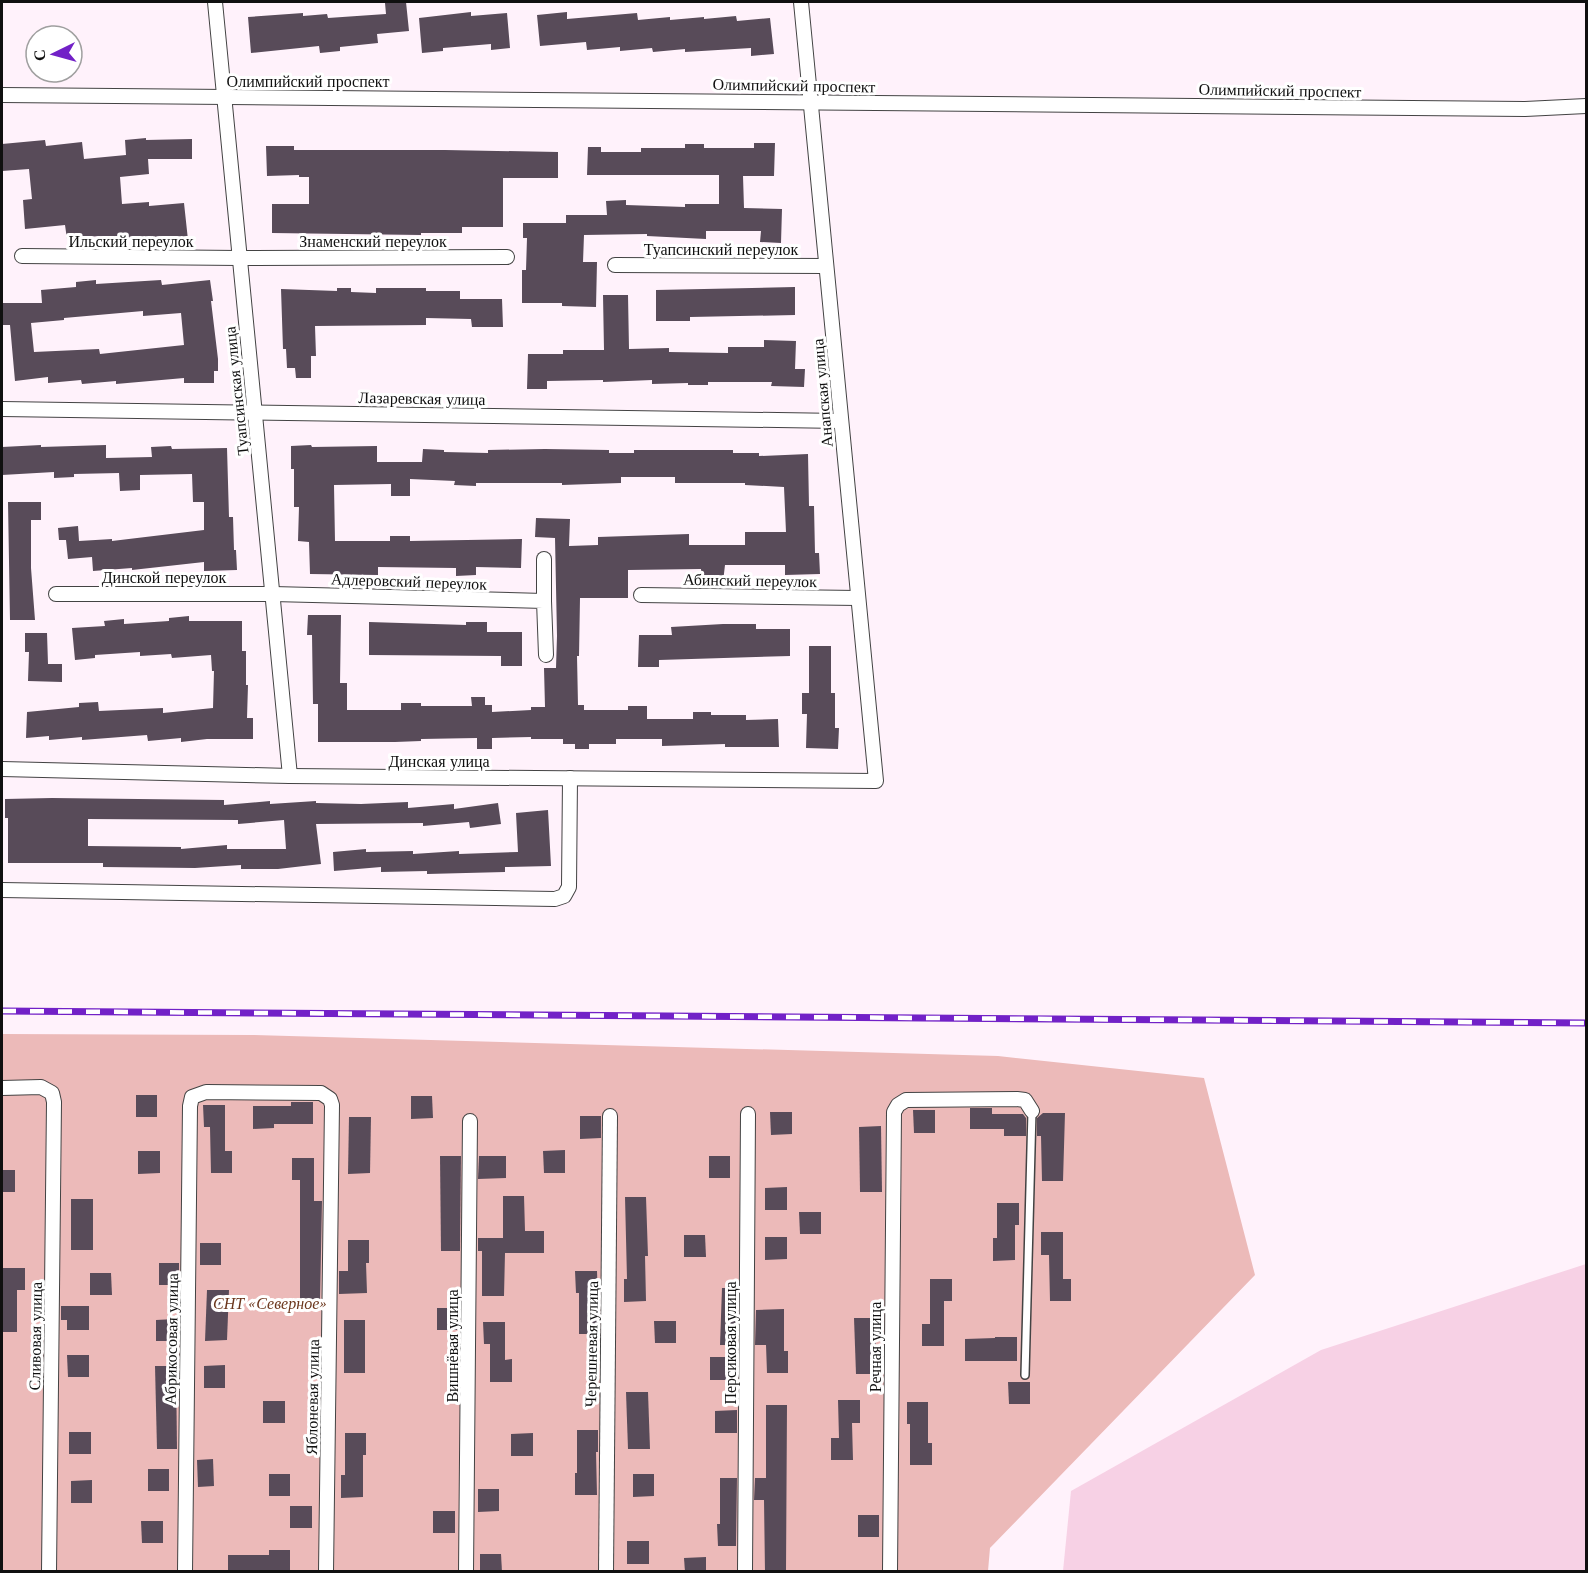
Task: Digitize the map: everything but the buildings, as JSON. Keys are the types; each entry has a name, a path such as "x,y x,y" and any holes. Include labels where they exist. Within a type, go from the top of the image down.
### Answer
{"street":[{"name":"Туапсинская улица","path":"215,2 291,776"},
{"name":"Анапская улица","path":"801,2 876,781"},
{"name":"Олимпийский проспект","path":"2,95 1525,109 1587,106"},
{"name":"Ильский переулок","path":"22,256 239,258"},
{"name":"Знаменский переулок","path":"239,258 507,257"},
{"name":"Туапсинский переулок","path":"615,265 826,266"},
{"name":"Лазаревская улица","path":"2,409 842,421"},
{"path":"544,559 546,655"},
{"name":"Динской переулок","path":"56,594 273,594"},
{"name":"Адлеровский переулок","path":"273,594 544,602"},
{"name":"Абинский переулок","path":"641,595 858,598"},
{"name":"Динская улица","path":"2,769 291,776 876,781"},
{"path":"2,890 555,899 564,896 569,887 570,778"},
{"name":"Сливовая улица","path":"2,1088 41,1087 52,1093 54,1102 49,1572"},
{"name":"Яблоневая улица","path":"190,1106 192,1097 206,1092 321,1093 330,1099 333,1115 326,1572"},
{"name":"Речная улица","path":"890,1572 893,1122 898,1105 906,1100 1017,1099 1025,1100 1032,1111"},
{"name":"Абрикосовая улица","path":"185,1572 190,1106"},
{"name":"Персиковая улица","path":"745,1572 748,1114"},
{"name":"Черешневая улица","path":"606,1572 610,1116"},
{"name":"Вишнёвая улица","path":"466,1572 470,1121"}],"lane":[{"path":"1025,1375 1032,1111"}],"shaded area":[{"path":"1586,1264 1586,1571 1063,1571 1071,1491 1321,1350"}],"green space":[{"name":"СНТ «Северное»","path":"2,1034 253,1035 998,1056 1204,1078 1255,1275 990,1548 988,1571 2,1572"}],"railway":[{"path":"2,1011 1586,1023"}]}
